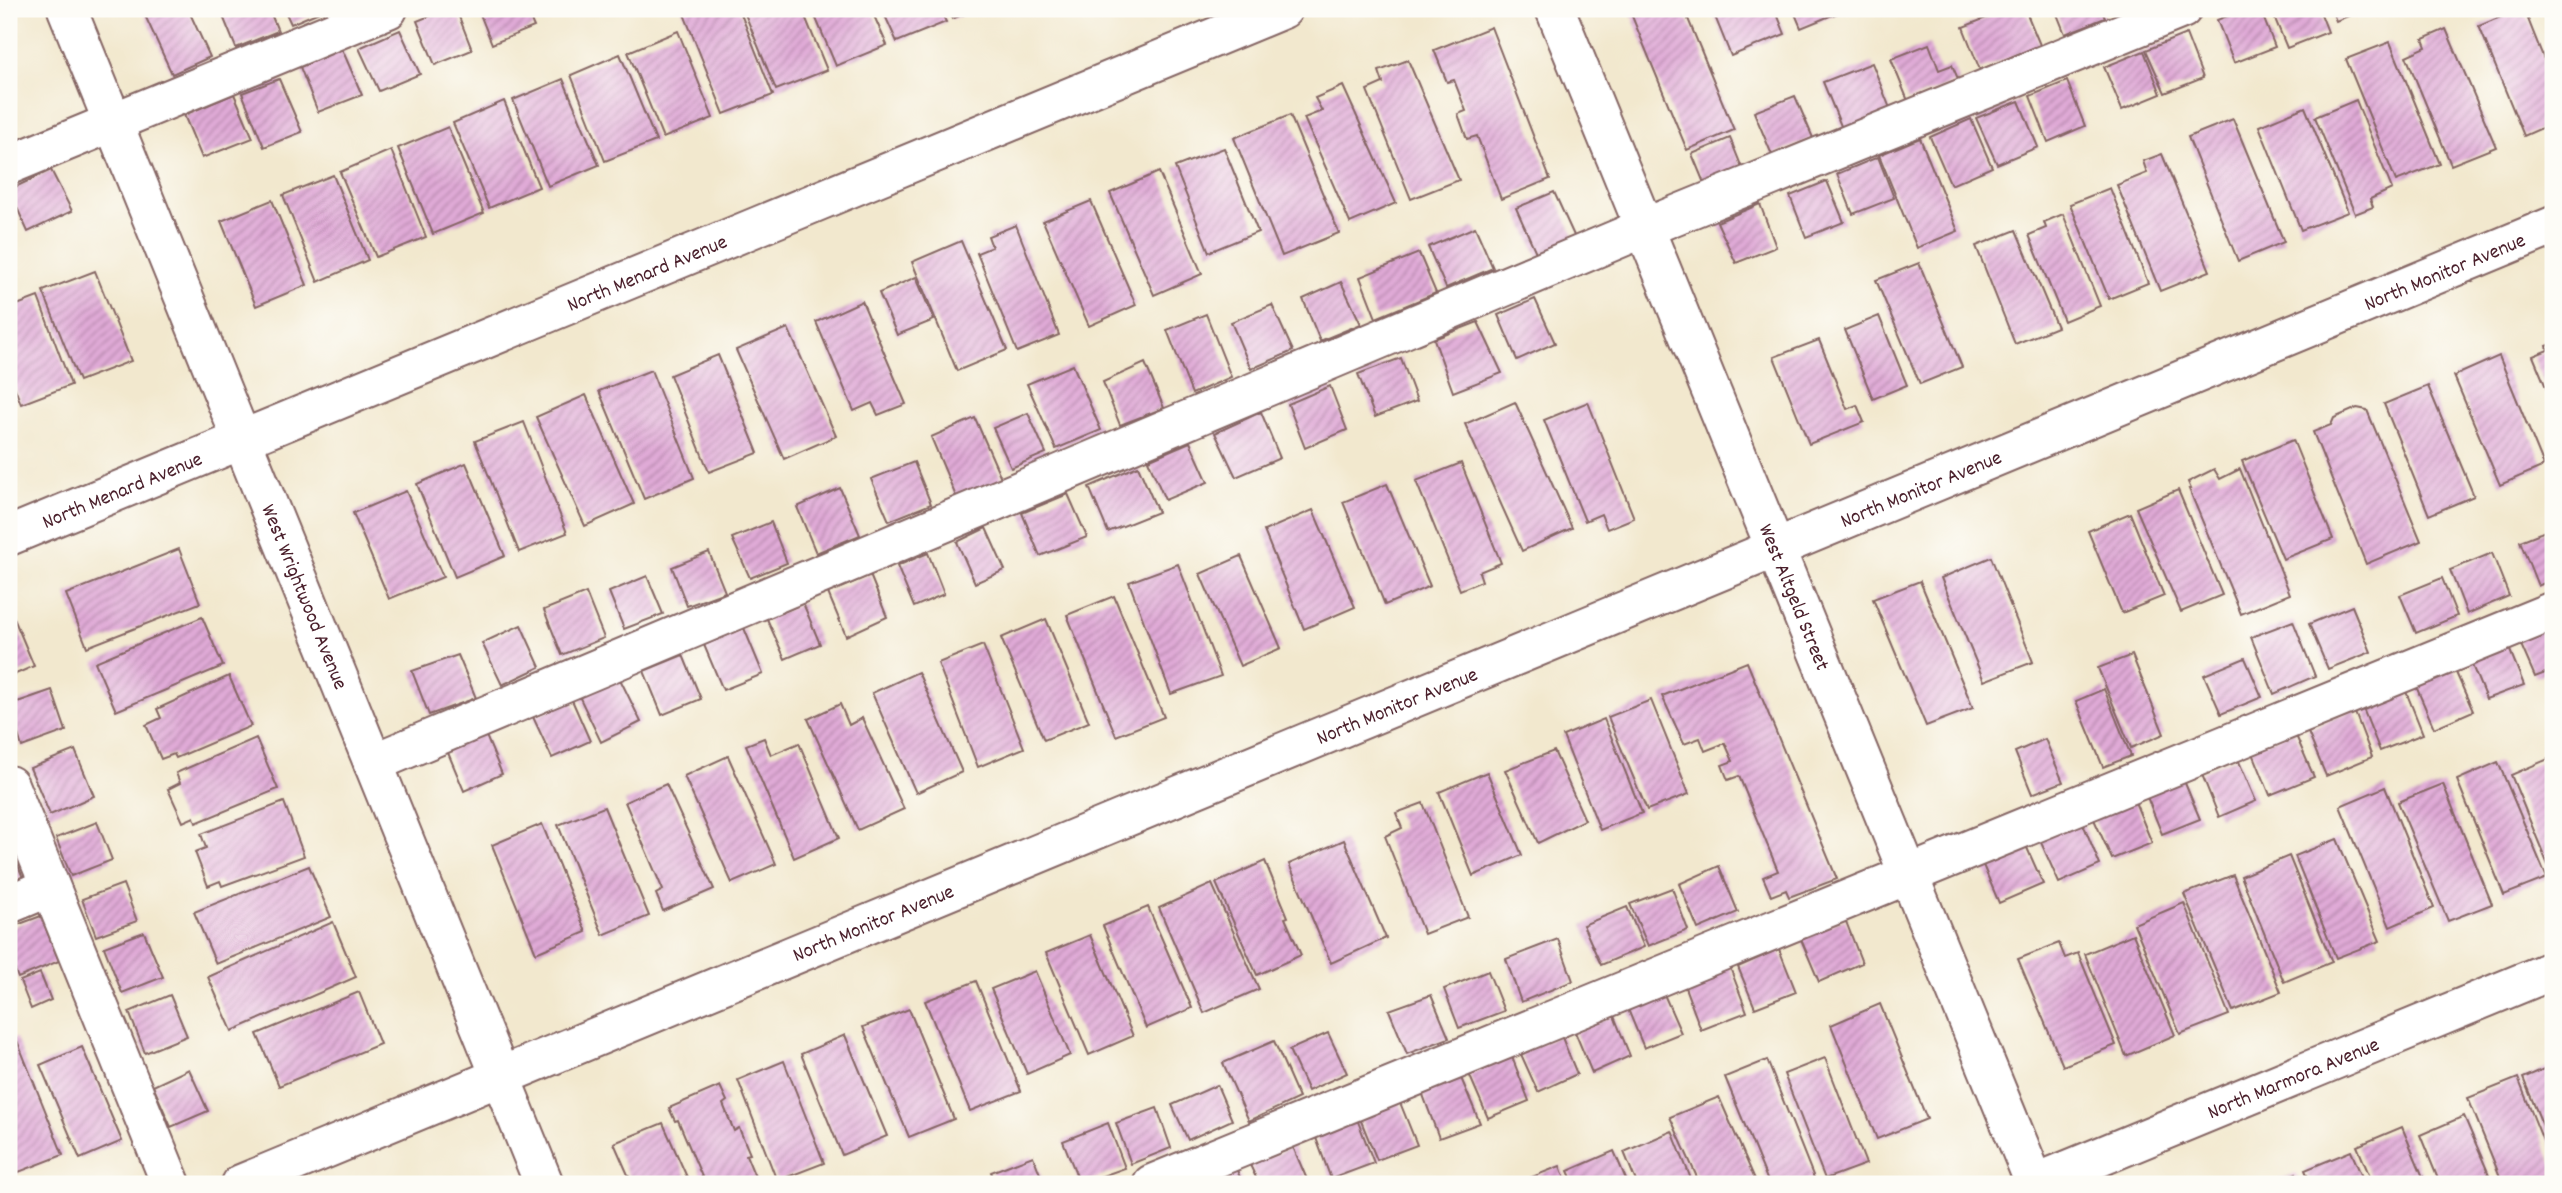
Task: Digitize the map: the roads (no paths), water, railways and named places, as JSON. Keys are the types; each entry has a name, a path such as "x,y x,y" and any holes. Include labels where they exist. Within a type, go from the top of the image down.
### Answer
{"street":[{"name":"West Wrightwood Avenue","path":"67,9 544,1184"},
{"path":"9,165 388,9"},
{"name":"North Menard Avenue","path":"9,536 1283,9"},
{"name":"West Altgeld Street","path":"1555,9 2034,1184"},
{"path":"373,763 1644,228 2182,9"},
{"name":"North Monitor Avenue","path":"241,1184 2553,226"},
{"path":"1152,1184 2553,611"},
{"path":"9,785 171,1184"},
{"path":"9,904 50,887"},
{"name":"North Marmora Avenue","path":"2034,1184 2553,970"}]}
